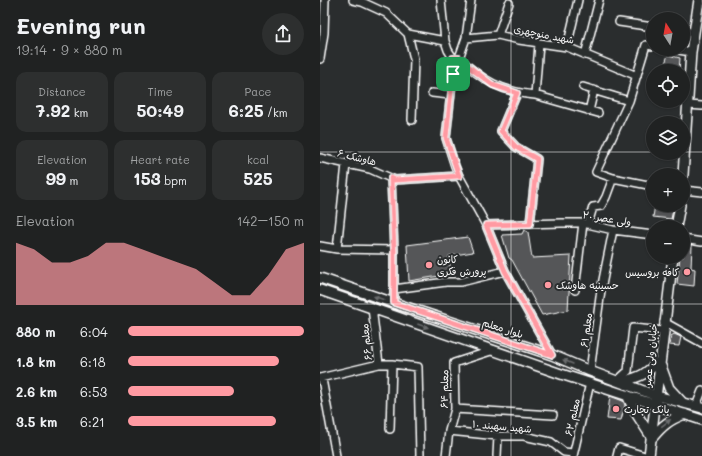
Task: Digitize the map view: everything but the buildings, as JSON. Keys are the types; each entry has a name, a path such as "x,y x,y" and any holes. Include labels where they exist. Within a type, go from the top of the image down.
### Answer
{"main road":[{"path":"690,69 691,52 699,0"},
{"path":"683,168 688,108"},
{"name":"خیابان ولی عصر","path":"649,456 671,264"},
{"name":"بلوار معلم","path":"320,278 552,355 657,396 699,407"},
{"path":"320,290 702,420"},
{"path":"682,402 669,388 660,361 642,376 622,382 628,389 626,394 634,410 652,438 671,419 685,414"}],"street":[{"path":"320,59 325,0"},
{"path":"353,0 363,1 386,13 408,34 414,59 412,120"},
{"path":"441,0 445,40 448,50 456,58 493,85 517,93 535,95 598,113"},
{"path":"471,0 466,38 456,58 453,74 446,138 459,176 486,225 505,271 552,355"},
{"path":"567,48 578,0"},
{"path":"585,55 599,0"},
{"path":"498,35 509,3"},
{"path":"619,22 646,26"},
{"path":"690,32 694,32"},
{"path":"408,34 445,40"},
{"name":"شهید منوچهری","path":"466,38 498,35 539,44 567,48 638,76"},
{"path":"535,95 539,44"},
{"path":"646,54 629,101 596,172 613,178 646,185"},
{"path":"583,87 629,101"},
{"path":"589,111 594,90"},
{"path":"517,93 501,131 516,147 537,159 530,224"},
{"path":"432,94 450,95"},
{"path":"690,104 702,106"},
{"name":"هاوشک ۶","path":"320,158 370,169 395,180 459,176"},
{"path":"337,249 346,164"},
{"path":"391,178 394,250 394,303"},
{"path":"574,290 585,224 593,207 600,206 606,197 613,178"},
{"path":"690,191 702,192"},
{"name":"ولی عصر ۲۰","path":"486,225 585,224 613,230 646,234"},
{"name":"معلم ۶۱","path":"590,371 601,290 613,230"},
{"path":"690,240 702,242"},
{"path":"320,246 337,249 394,250"},
{"path":"394,289 446,282 461,282 505,271"},
{"name":"معلم ۶۶","path":"321,378 379,364 372,308"},
{"path":"622,382 628,371 633,328 664,327 702,343"},
{"name":"معلم ۶۴","path":"446,456 449,431 455,409 454,363 494,350"},
{"path":"379,364 418,366 420,456"},
{"path":"390,429 392,364"},
{"path":"321,378 336,456"},
{"name":"معلم ۶۲","path":"573,455 590,383"},
{"path":"699,407 702,392"},
{"path":"455,409 553,415"},
{"name":"شهید سهبند ۱۰","path":"449,431 498,436 524,436 551,442 564,452 573,455"},
{"path":"497,456 498,436"},
{"path":"617,456 619,448 645,456"}],"place":[{"name":"کانون پرورش فکری","path":"429,265"},
{"name":"کافه بروسیس","path":"687,272"},
{"name":"حسینیه هاوشک","path":"548,285"},
{"name":"بانک تجارت","path":"616,409"}],"route":[{"path":"453,58 459,58 493,85 517,93 501,131 516,147 537,159 530,224 486,225 505,271 552,355 394,303 394,250 391,178 395,180 459,176 446,138 453,74 453,58"}]}
